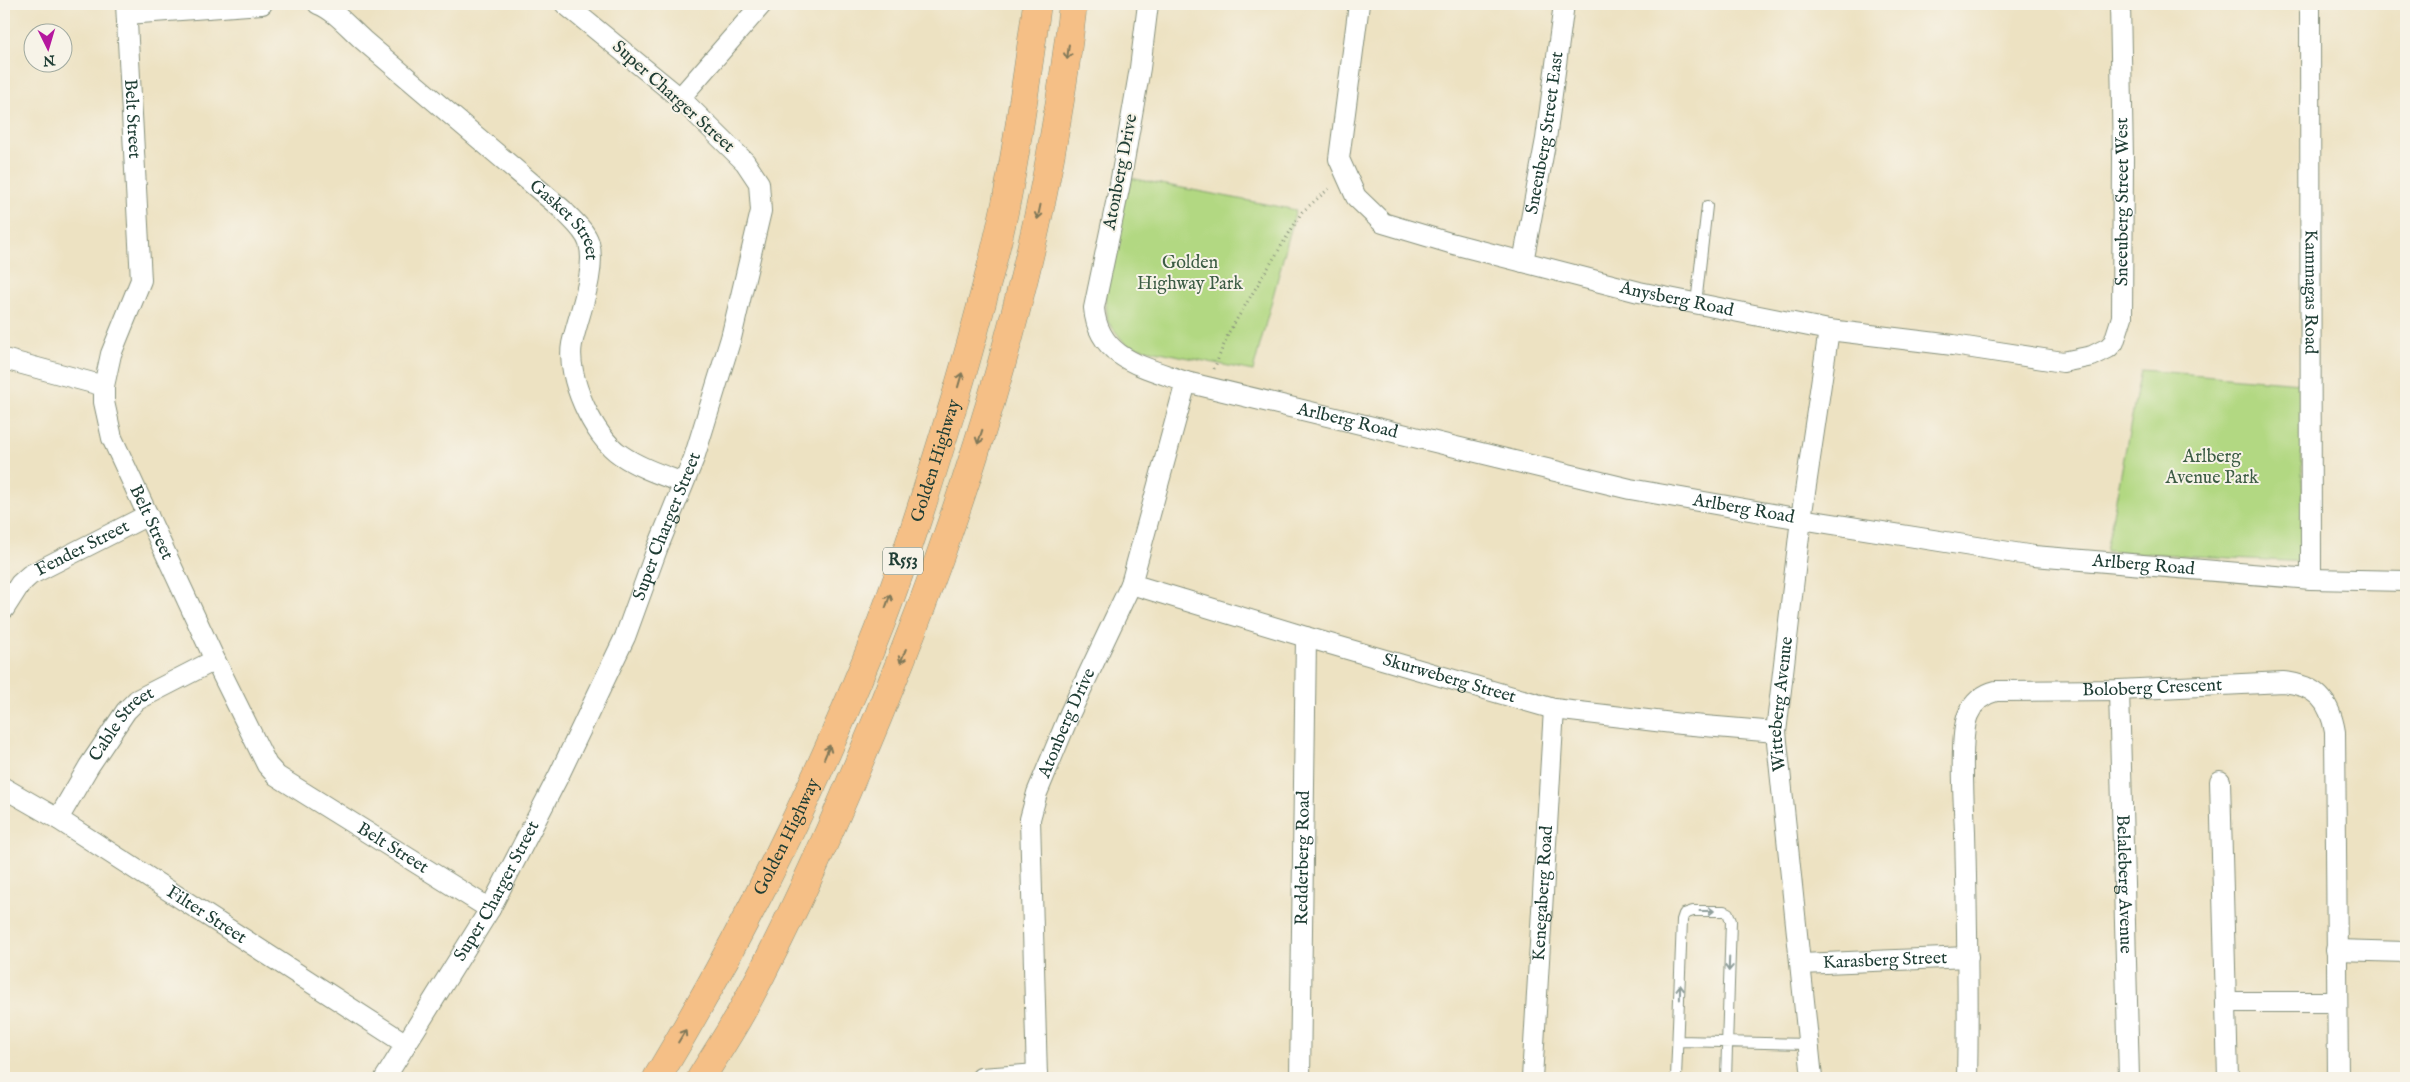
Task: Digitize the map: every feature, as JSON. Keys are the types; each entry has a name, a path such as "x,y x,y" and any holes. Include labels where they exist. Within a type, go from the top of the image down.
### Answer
{"main road":[{"name":"Golden Highway","path":"656,1078 724,961 787,839 817,775 881,622 925,497 979,317 1006,203 1025,99 1038,4"},
{"name":"Golden Highway","path":"701,1078 742,1010 811,872 913,633 954,517 999,375 1024,280 1049,161 1067,59 1073,4"}],"street":[{"path":"126,9 262,4"},
{"name":"Gasket Street","path":"318,4 343,10 364,41 563,210 582,231 589,242 591,254 589,273 572,346 571,365 576,385 606,442 619,454 640,467 683,483"},
{"name":"Super Charger Street","path":"385,1078 490,909 563,766 625,637 694,458 731,338 761,211 762,200 759,183 745,162 680,98 565,4"},
{"path":"680,98 762,4"},
{"name":"Atonberg Drive","path":"1104,338 1096,321 1094,302 1121,174 1140,68 1148,4"},
{"name":"Anysberg Road","path":"1359,4 1339,159 1356,197 1383,223 1523,262 1639,292 1696,304 1829,330 1953,345 2063,362"},
{"name":"Sneeuberg Street East","path":"1523,262 1546,139 1564,4"},
{"name":"Sneeuberg Street West","path":"2063,362 2092,356 2108,348 2114,342 2122,317 2123,158 2120,4"},
{"name":"Kammagas Road","path":"2310,4 2312,578"},
{"name":"Belt Street","path":"126,9 141,280 110,354 104,386 104,402 112,438 215,660 267,765 277,776 490,909"},
{"name":"Witteberg Avenue","path":"1812,1078 1776,732 1801,519 1829,330"},
{"name":"Arlberg Road","path":"1104,338 1120,355 1141,366 1186,382 1630,489 1801,519 2034,556 2312,578 2406,581"},
{"path":"4,359 104,386"},
{"name":"Atonberg Drive","path":"1037,1076 1030,819 1037,793 1070,713 1131,584 1186,382"},
{"name":"Fender Street","path":"4,609 20,584 30,575 148,515"},
{"name":"Skurweberg Street","path":"1131,584 1306,637 1554,708 1681,724 1776,732"},
{"name":"Redderberg Road","path":"1300,1078 1306,637"},
{"name":"Cable Street","path":"58,819 74,790 126,711 137,700 215,660"},
{"name":"Boloberg Crescent","path":"1967,1078 1968,957 1964,778 1965,727 1973,705 1983,696 1996,691 2119,690 2283,682 2308,687 2327,705 2336,732 2338,1078"},
{"name":"Belaleberg Avenue","path":"2119,690 2129,1078"},
{"name":"Kenegaberg Road","path":"1532,1078 1554,708"},
{"path":"2220,780 2228,1078"},
{"name":"Filter Street","path":"4,788 58,819 406,1044"},
{"path":"2336,950 2406,952"},
{"name":"Karasberg Street","path":"1801,964 1968,957"},
{"path":"2226,1002 2337,1002"},
{"path":"981,1078 1037,1076"}],"lane":[{"path":"1696,304 1707,206"},
{"path":"1676,1078 1679,1041 1682,920 1684,914 1693,911 1724,911 1728,913 1731,921 1726,1078"},
{"path":"1679,1041 1809,1044"}],"path":[{"path":"1208,387 1229,332 1302,212 1345,176"}],"green space":[{"name":"Golden Highway Park","path":"1125,177 1296,210 1253,371 1126,345 1108,322 1104,289"},
{"name":"Arlberg Avenue Park","path":"2141,370 2300,383 2304,562 2106,551"}]}
